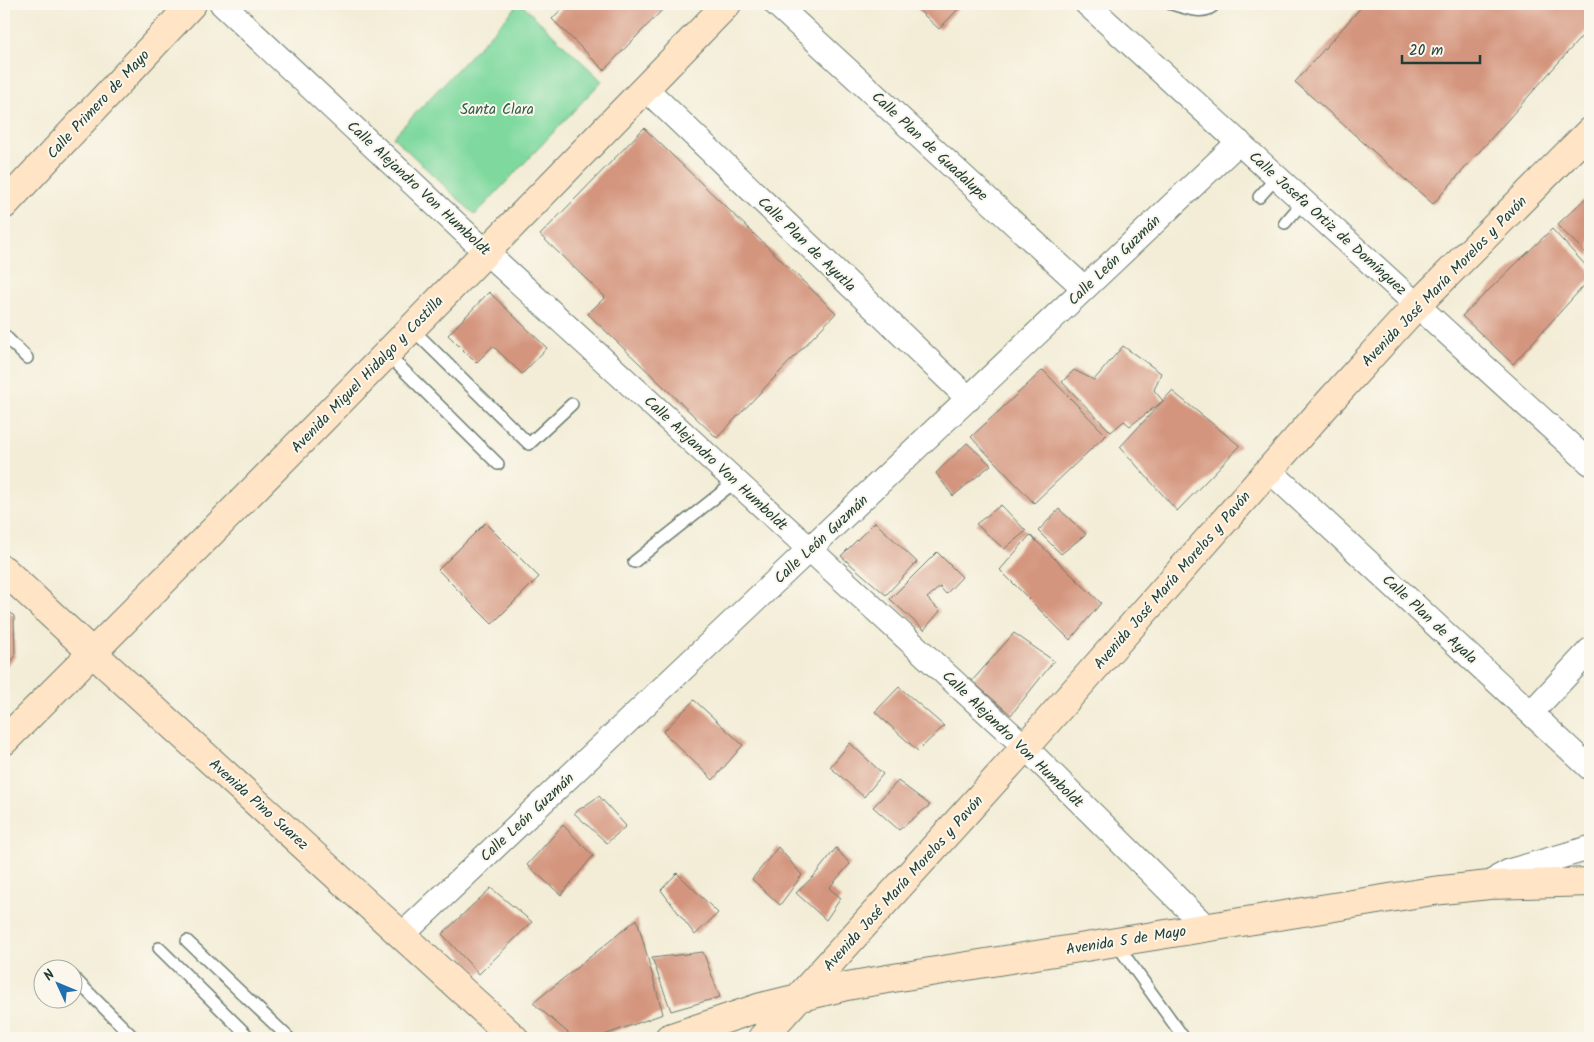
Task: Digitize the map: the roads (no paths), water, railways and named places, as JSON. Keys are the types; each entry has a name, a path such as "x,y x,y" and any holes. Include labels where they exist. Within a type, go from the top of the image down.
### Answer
{"main road":[{"name":"Calle Primero de Mayo","path":"4,205 192,4"},
{"name":"Avenida Miguel Hidalgo y Costilla","path":"4,741 387,354 727,4"},
{"name":"Avenida José María Morelos y Pavón","path":"762,1038 1025,747 1417,305 1590,131"},
{"name":"Avenida Pino Suarez","path":"4,570 514,1038"},
{"name":"Avenida 5 de Mayo","path":"669,1038 761,1007 847,986 1433,891 1489,885 1590,882"}],"street":[{"name":"Calle Alejandro Von Humboldt","path":"222,4 486,252 1025,747 1206,927"},
{"name":"Calle Plan de Guadalupe","path":"776,4 1084,288"},
{"name":"Calle Josefa Ortiz de Domínguez","path":"1090,5 1590,463"},
{"name":"Calle Plan de Ayutla","path":"645,88 969,399"},
{"name":"Calle León Guzmán","path":"402,935 1239,142"},
{"name":"Calle Plan de Ayala","path":"1269,470 1590,768"},
{"path":"1531,713 1590,650"},
{"path":"1489,885 1510,871 1590,848"}],"lane":[{"path":"1171,4 1196,10 1207,10 1214,7 1215,4"},
{"path":"1259,198 1277,177"},
{"path":"1284,224 1304,202"},
{"path":"411,328 529,444 572,404"},
{"path":"4,335 27,358"},
{"path":"387,354 498,464"},
{"path":"634,562 736,481"},
{"path":"188,942 289,1038"},
{"path":"1114,942 1184,1038"},
{"path":"159,948 250,1038"},
{"path":"82,986 134,1038"}],"park label":[{"name":"Santa Clara","path":"497,109"}]}
